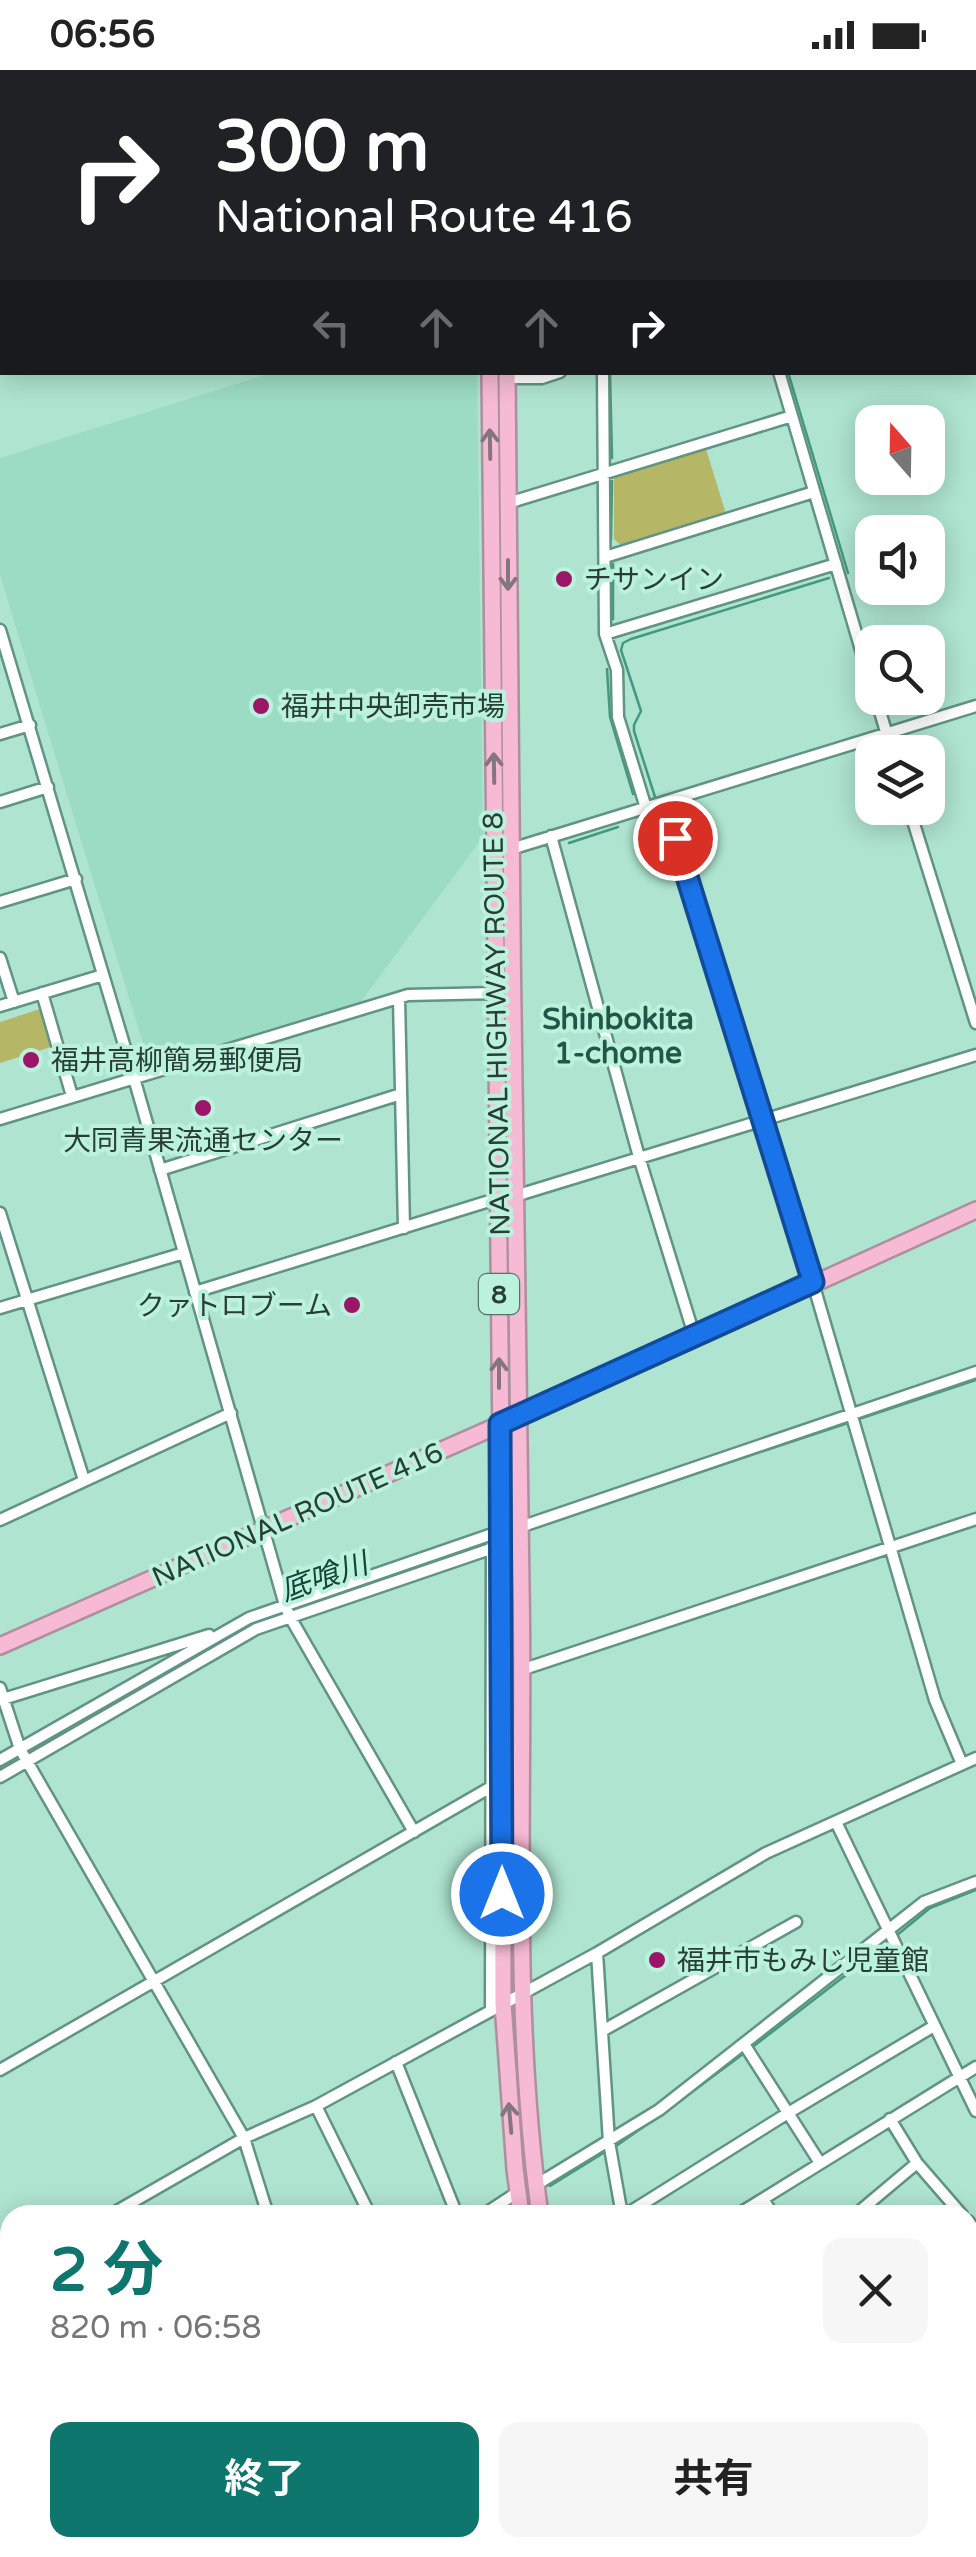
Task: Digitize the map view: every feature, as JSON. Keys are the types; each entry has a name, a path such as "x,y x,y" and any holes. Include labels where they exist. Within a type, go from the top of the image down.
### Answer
{"highway":[{"name":"NATIONAL HIGHWAY ROUTE 8","path":"490,375 497,993 518,1416 524,1993 539,2205"},
{"name":"NATIONAL HIGHWAY ROUTE 8","path":"507,376 511,848 507,1197 497,1540 497,2007 519,2205"},
{"name":"NATIONAL ROUTE 416","path":"0,1646 976,1210"},
{"name":"8","path":"536,2180 545,2205"}],"street":[{"path":"507,376 551,375"},
{"path":"603,375 605,634 616,670 618,717 646,808"},
{"path":"779,375 855,629"},
{"path":"508,502 792,416"},
{"path":"604,557 814,492"},
{"path":"605,634 836,564"},
{"path":"0,630 4,660 30,725 290,1617 414,1832"},
{"path":"511,848 976,706"},
{"path":"881,715 886,734"},
{"path":"0,734 30,725"},
{"path":"0,802 48,786"},
{"path":"664,802 813,1282 935,1700 962,1764"},
{"path":"914,825 976,1023"},
{"path":"551,836 639,1158 695,1338"},
{"path":"0,902 76,880"},
{"path":"0,958 14,1002"},
{"path":"0,1006 103,974"},
{"path":"42,993 72,1096"},
{"path":"0,1118 408,995 497,993"},
{"path":"399,998 404,1228"},
{"path":"196,1292 976,1055"},
{"path":"160,1170 402,1094"},
{"path":"0,1213 84,1480"},
{"path":"0,1308 184,1253"},
{"path":"520,1528 976,1372"},
{"path":"0,1520 231,1413"},
{"path":"521,1670 976,1519"},
{"path":"0,1760 226,1630 286,1604 497,1540"},
{"path":"0,1777 256,1628 497,1540"},
{"path":"497,1540 491,1787 497,2007"},
{"path":"226,1630 1,1696 20,1750 244,2138 265,2205"},
{"path":"126,2204 597,1953 766,1852 976,1758"},
{"path":"0,2070 491,1787"},
{"path":"836,1822 976,2111"},
{"path":"536,2180 609,2142 658,2110 924,1902 976,1882"},
{"path":"602,2031 796,1922"},
{"path":"597,1953 609,2142 622,2205"},
{"path":"640,2205 934,2026"},
{"path":"744,2044 820,2163"},
{"path":"396,2062 454,2205"},
{"path":"753,2205 976,2066"},
{"path":"316,2106 365,2205"},
{"path":"890,2119 917,2164 953,2205"},
{"path":"866,2205 917,2164"},
{"path":"498,2205 518,2192"},
{"path":"763,2199 767,2205"}],"shaded area":[{"name":"福井中央卸売市場","path":"264,375 477,375 483,837 359,1004 154,1066 149,1063 0,575 0,458"}],"green space":[{"path":"706,449 726,514 622,546 614,539 614,478"},
{"path":"40,1009 54,1046 0,1063 0,1022"}],"waterway":[{"path":"610,375 612,458"},
{"path":"789,375 848,573"},
{"path":"611,540 612,481"},
{"path":"613,564 613,619"},
{"path":"655,797 634,731 641,711 621,650 623,643 829,578"},
{"path":"607,669 610,717 633,794"},
{"path":"659,810 754,1120"},
{"path":"569,843 618,827"},
{"path":"756,1127 794,1252"},
{"path":"859,1419 976,1380"},
{"path":"593,1507 851,1422"},
{"name":"底喰川","path":"290,1610 495,1540"},
{"name":"底喰川","path":"28,1754 253,1622 282,1612"},
{"name":"底喰川","path":"0,1769 21,1758"},
{"path":"896,1936 930,1908 976,1890"},
{"path":"750,2049 890,1941"},
{"path":"665,2112 743,2054"},
{"path":"616,2146 659,2116"},
{"path":"550,2186 605,2152"}],"place":[{"name":"チサンイン","path":"564,579"},
{"name":"福井中央卸売市場","path":"261,706"},
{"name":"福井高柳簡易郵便局","path":"31,1060"},
{"name":"大同青果流通センター","path":"203,1108"},
{"name":"クァトロブーム","path":"352,1305"},
{"name":"福井市もみじ児童館","path":"657,1960"}],"district":[{"name":"Shinbokita 1-chome","path":"618,1036"}],"route":[{"path":"502,1894 500,1424 813,1282 675,838"}]}
